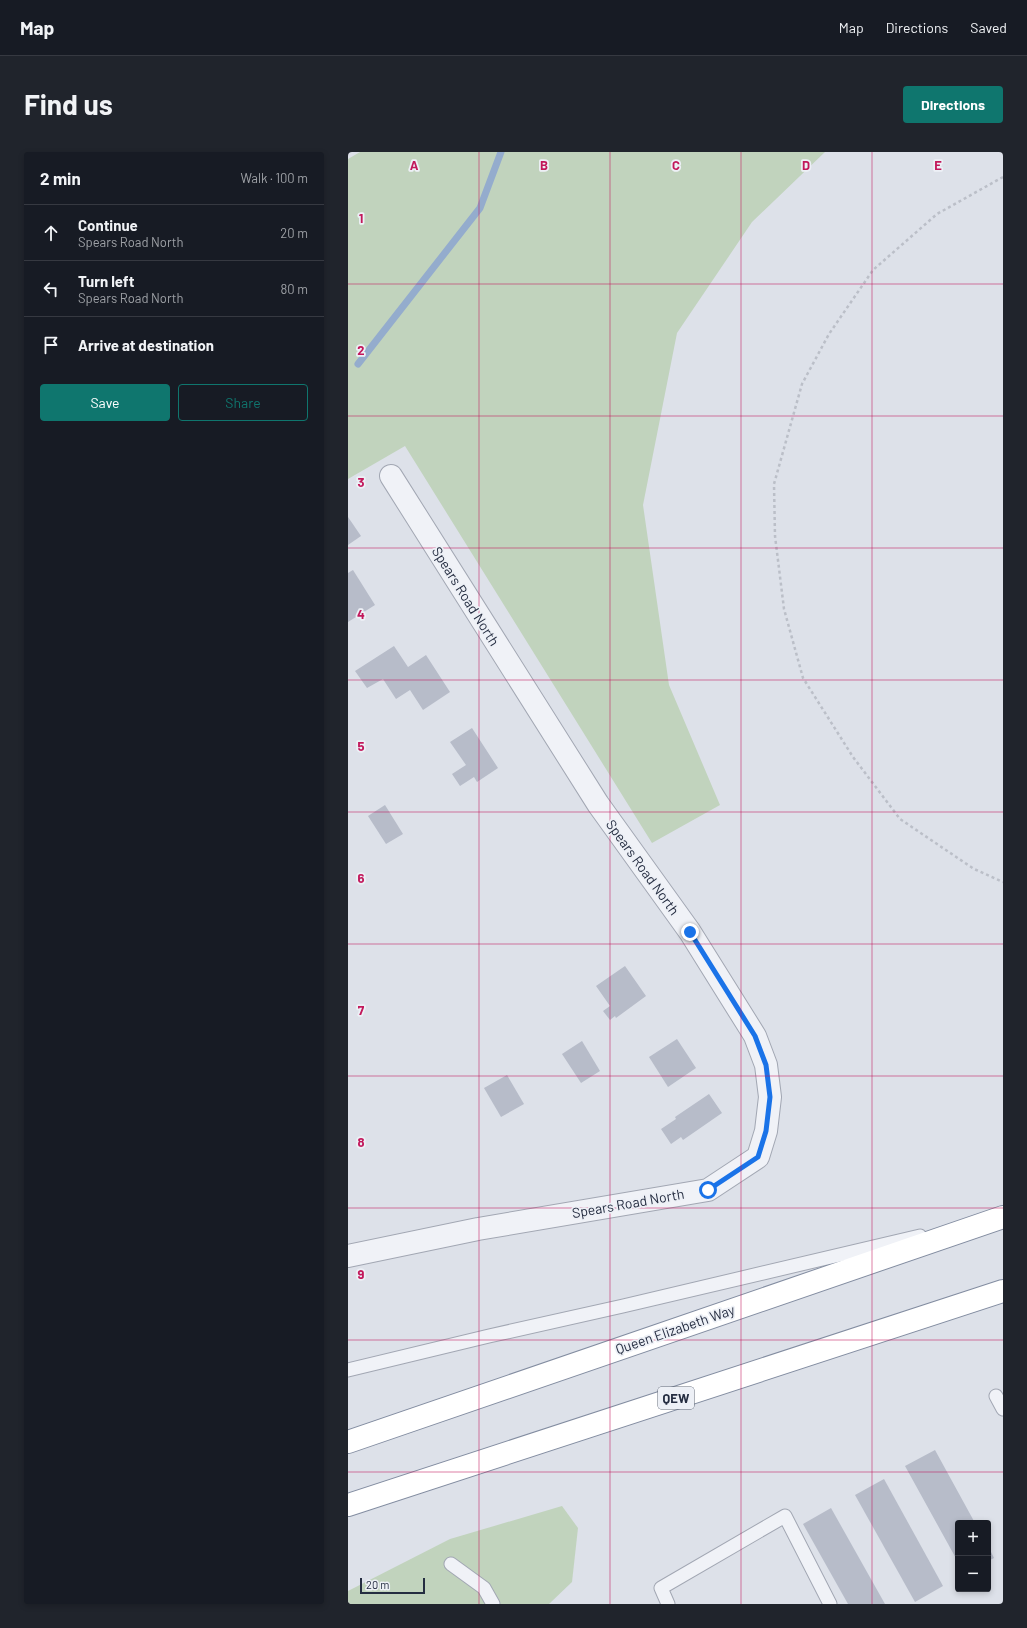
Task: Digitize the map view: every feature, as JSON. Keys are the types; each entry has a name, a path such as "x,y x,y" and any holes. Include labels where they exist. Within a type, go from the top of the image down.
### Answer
{"highway":[{"name":"Queen Elizabeth Way","path":"348,1442 1003,1216"},
{"name":"QEW","path":"348,1505 1003,1291"}],"street":[{"name":"Spears Road North","path":"348,1256 478,1229 708,1190 758,1157 766,1131 770,1097 766,1065 755,1036 690,932 598,804 391,476"}],"lane":[{"path":"348,1370 1003,1216"},
{"path":"996,1396 1003,1409"},
{"path":"668,1604 661,1588 785,1516 830,1604"},
{"path":"451,1564 484,1588 493,1604"}],"path":[{"path":"1003,177 937,214 873,270 829,334 802,384 774,484 775,536 784,609 803,678 853,757 900,819 974,869 1003,882"}],"green space":[{"path":"360,152 825,152 752,222 677,333 643,505 669,685 720,805 652,843 405,446 348,479 348,159"},
{"path":"562,1506 578,1528 572,1582 549,1604 348,1604 348,1591 450,1539"}],"building":[{"path":"348,517 361,536 348,545"},
{"path":"353,570 375,605 348,622 348,573"},
{"path":"394,646 408,667 426,655 450,692 423,710 410,690 396,699 383,679 367,688 355,671"},
{"path":"472,728 498,768 477,782 474,777 460,786 452,774 466,765 450,742"},
{"path":"385,805 403,834 386,844 368,816"},
{"path":"625,966 646,996 616,1018 615,1016 610,1020 603,1011 610,1006 596,986"},
{"path":"677,1039 696,1068 668,1087 649,1057"},
{"path":"582,1041 600,1071 581,1083 562,1054"},
{"path":"507,1075 524,1104 501,1117 484,1088"},
{"path":"709,1094 722,1113 683,1140 681,1137 671,1144 661,1129 676,1119 675,1117"},
{"path":"935,1450 973,1520 955,1520 955,1557 905,1466"},
{"path":"884,1479 943,1586 915,1602 855,1495"},
{"path":"831,1508 885,1604 848,1604 803,1524"},
{"path":"991,1552 994,1558 991,1560"}],"waterway":[{"path":"358,364 480,208 501,152"}],"route":[{"path":"690,932 755,1036 766,1065 770,1097 766,1131 758,1157 708,1190"}]}
